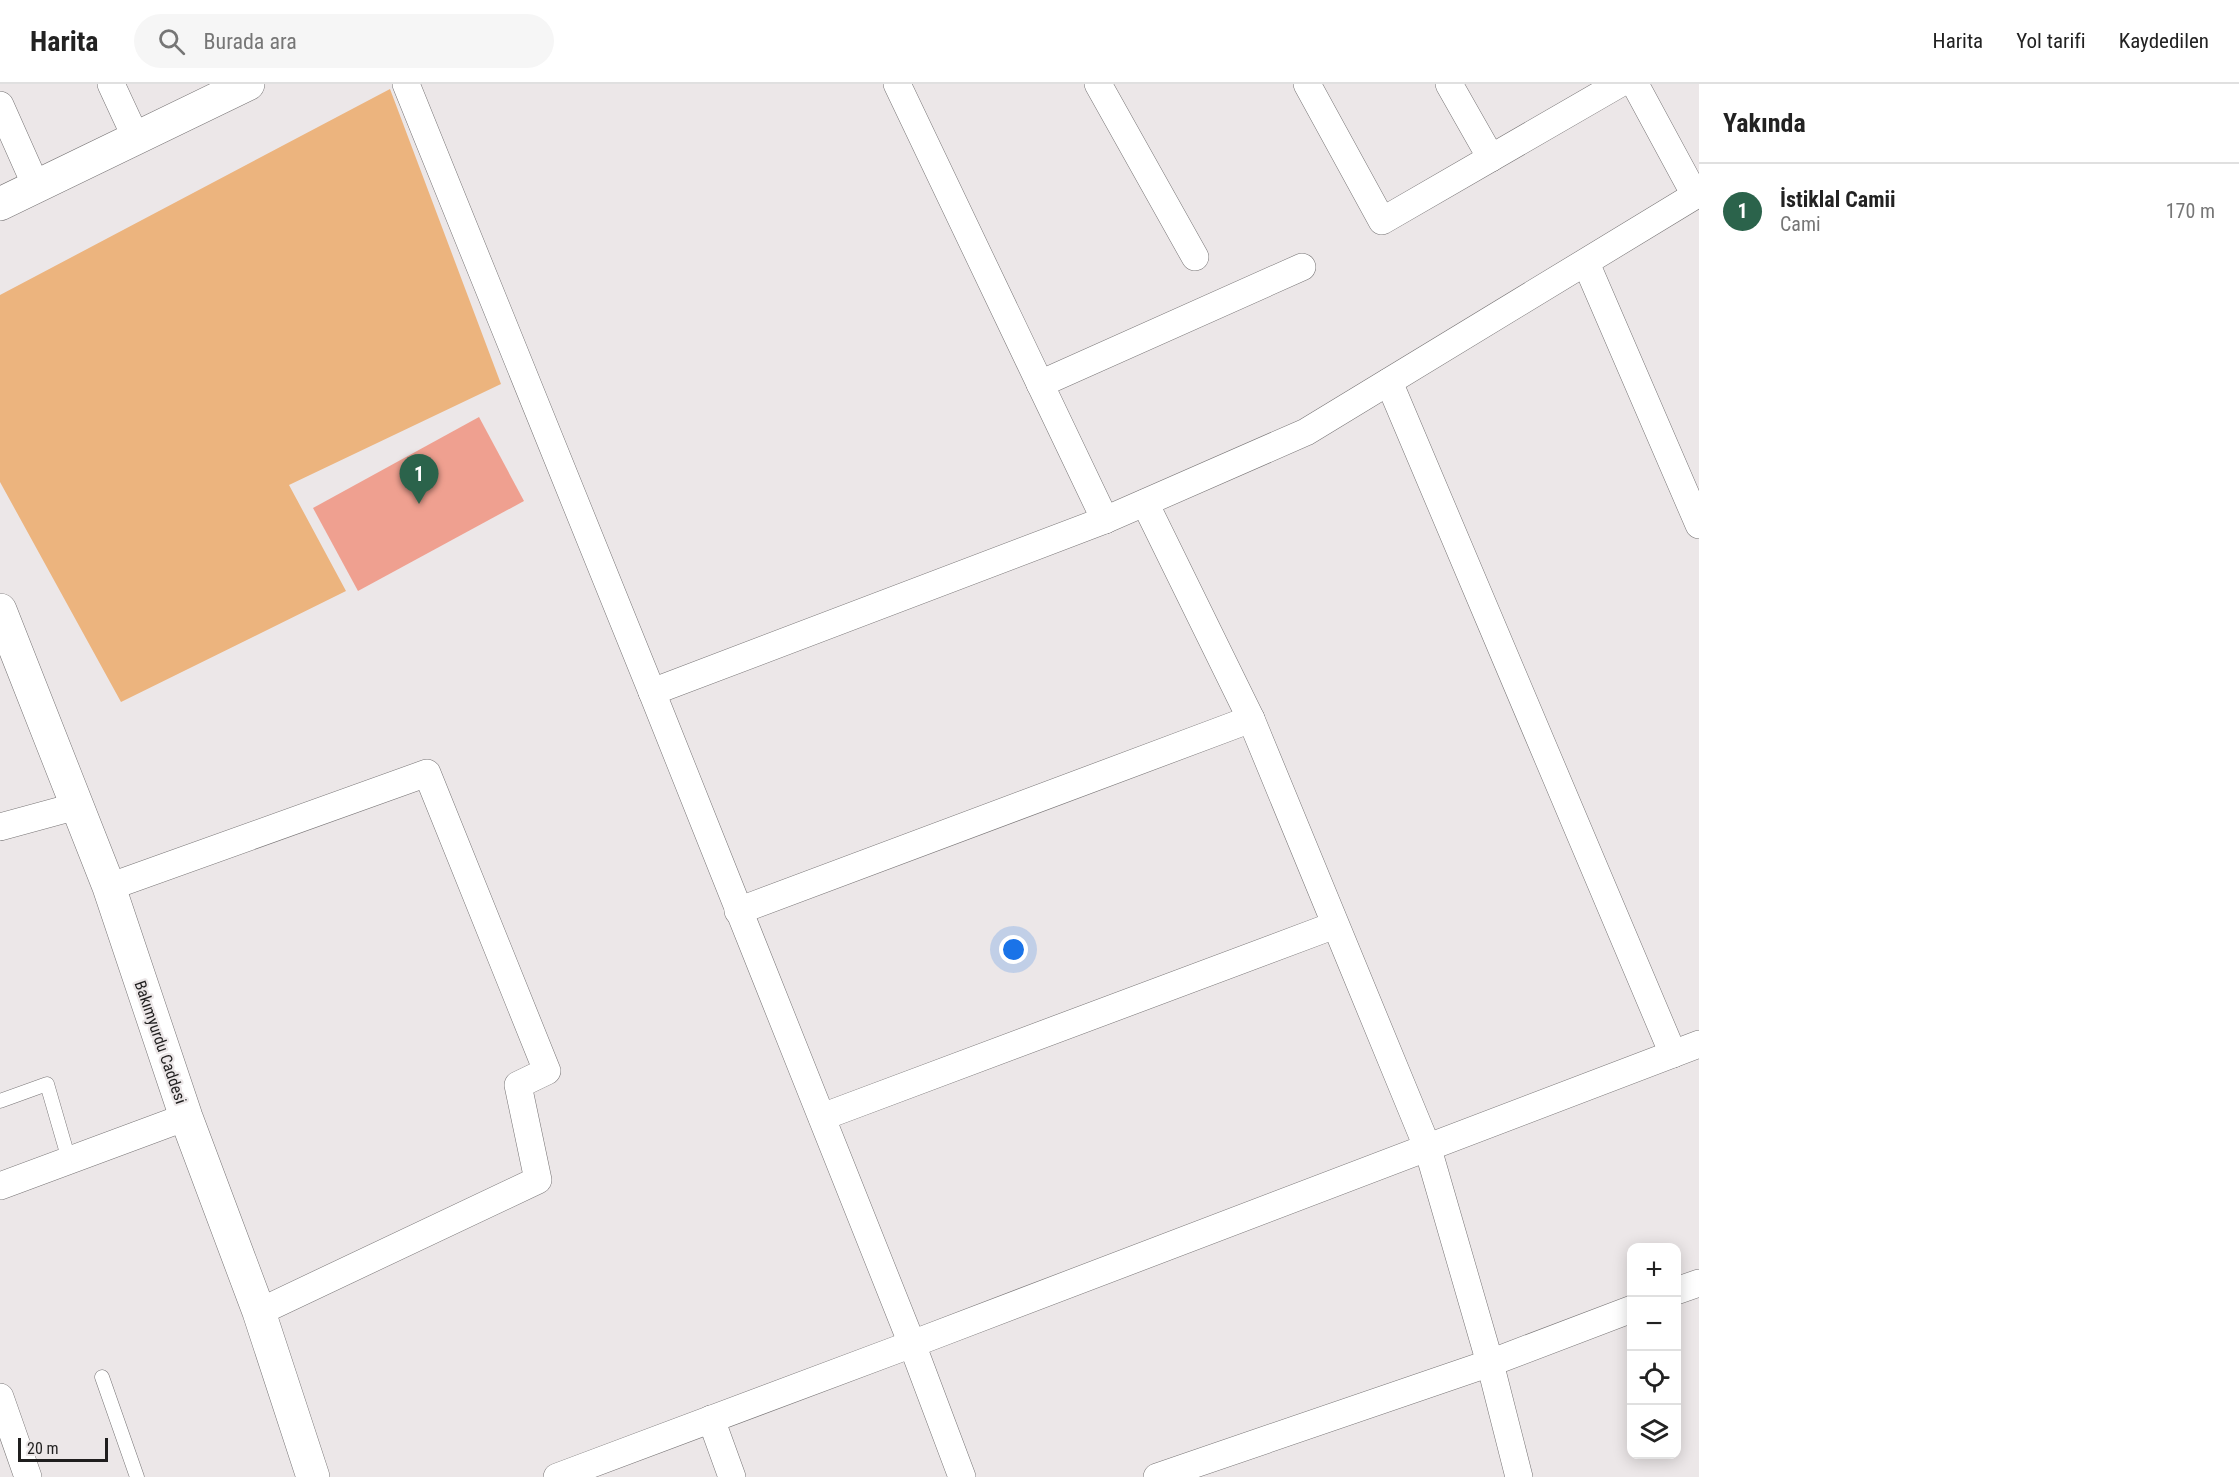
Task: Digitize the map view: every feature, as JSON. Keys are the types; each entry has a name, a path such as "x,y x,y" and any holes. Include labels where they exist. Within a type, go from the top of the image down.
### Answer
{"main road":[{"path":"0,204 248,84"},
{"name":"Bakımyurdu Caddesi","path":"0,610 109,887 186,1117 259,1312 313,1477"}],"street":[{"path":"111,84 136,138"},
{"path":"406,84 652,692 912,1344 962,1477"},
{"path":"897,84 1105,520"},
{"path":"1098,84 1195,257"},
{"path":"1307,84 1382,221 1619,84"},
{"path":"1449,84 1491,158"},
{"path":"652,692 1105,520 1306,432 1586,263 1697,194 1635,84"},
{"path":"0,105 36,186"},
{"path":"1586,263 1699,525"},
{"path":"1040,384 1302,267"},
{"path":"1389,382 1673,1054"},
{"path":"1145,503 1251,719 1428,1149 1490,1363 1519,1477"},
{"path":"738,911 1251,719"},
{"path":"109,887 427,772 547,1071 518,1085 538,1180 259,1312"},
{"path":"0,827 77,806"},
{"path":"822,1118 1335,925"},
{"path":"557,1477 590,1471 711,1419 1428,1149 1699,1044"},
{"path":"0,1185 186,1117"},
{"path":"1681,1290 1699,1283"},
{"path":"1157,1477 1490,1363 1627,1311"},
{"path":"2,1406 28,1477"},
{"path":"711,1419 732,1477"}],"lane":[{"path":"0,1101 47,1084 69,1160"},
{"path":"102,1377 137,1477"}],"shaded area":[{"path":"390,89 501,384 289,485 346,591 121,702 0,482 0,295"}],"building":[{"path":"479,417 524,501 358,591 313,508"}],"place":[{"name":"İstiklal Camii","path":"419,504"}]}
